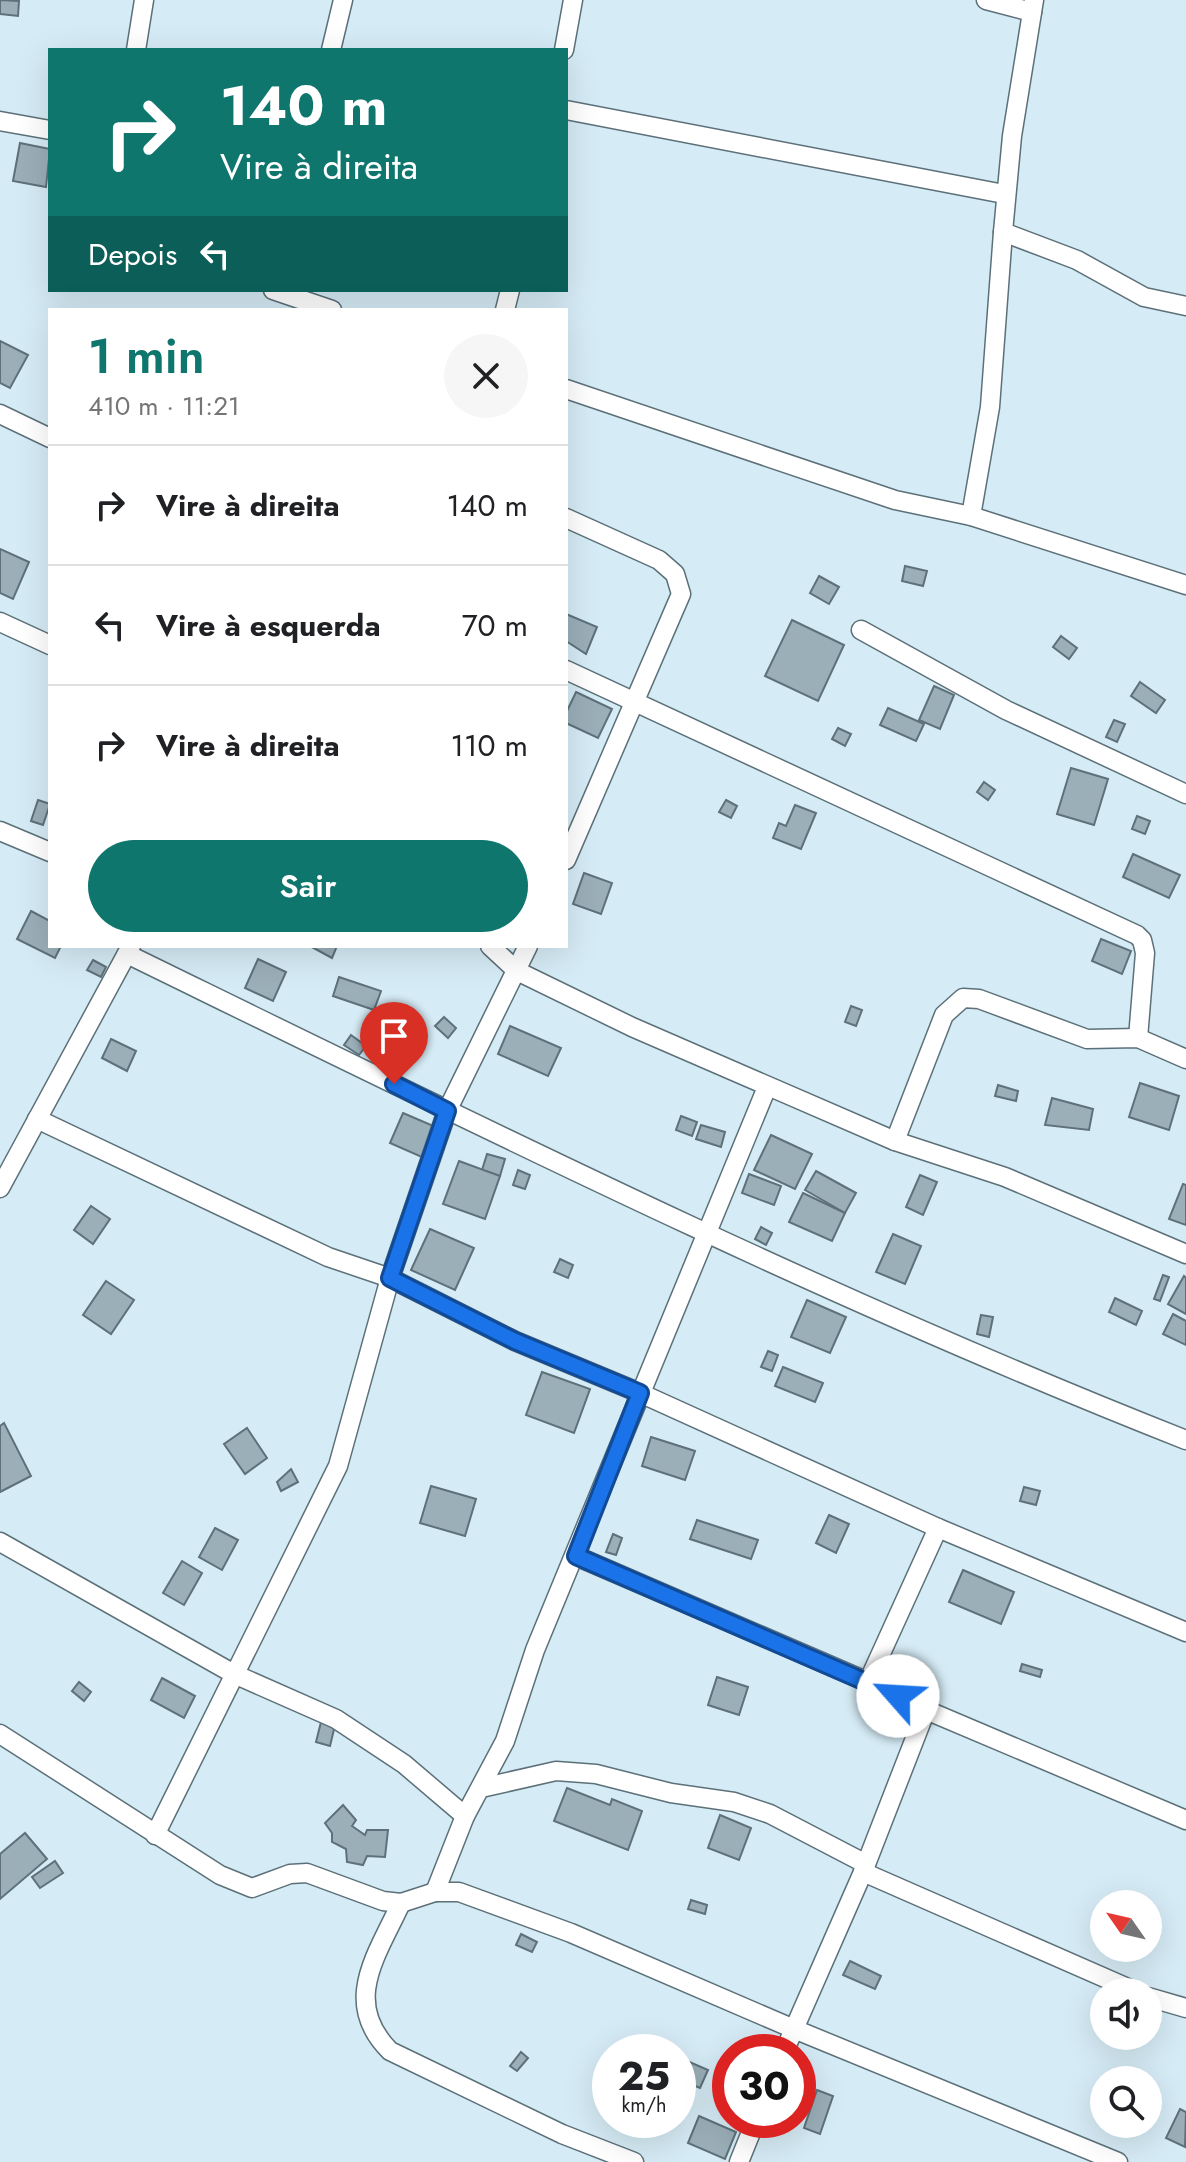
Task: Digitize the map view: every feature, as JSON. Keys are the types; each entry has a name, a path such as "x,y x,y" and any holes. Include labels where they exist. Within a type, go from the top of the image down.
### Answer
{"street":[{"path":"136,48 144,0"},
{"path":"331,48 343,0"},
{"path":"564,48 573,0"},
{"path":"971,516 990,407 1004,194 1033,6 986,0"},
{"path":"568,110 1004,194"},
{"path":"0,121 48,130"},
{"path":"1003,232 1077,260 1144,297 1186,306"},
{"path":"280,292 326,308"},
{"path":"568,390 895,500 971,516 1186,585"},
{"path":"0,414 48,437"},
{"path":"568,519 659,560 668,566 679,584 679,605 568,855"},
{"path":"0,622 48,644"},
{"path":"861,630 1006,710 1186,794"},
{"path":"568,671 1137,935 1142,940 1145,953 1138,1038"},
{"path":"0,831 48,851"},
{"path":"492,948 517,971 767,1087 895,1141 1005,1177 1186,1254"},
{"path":"155,1835 338,1466 390,1278 447,1111 527,948"},
{"path":"2,1179 129,950 447,1111 1098,1406 1186,1440"},
{"path":"895,1141 944,1015 963,998 1007,1008 1087,1039 1138,1038 1186,1059"},
{"path":"435,1892 465,1816 505,1741 535,1650 767,1087"},
{"path":"37,1119 328,1257 390,1278 515,1341 640,1393 938,1528 1186,1632"},
{"path":"868,1682 938,1528"},
{"path":"0,1542 234,1674 336,1719 404,1764 465,1816"},
{"path":"576,1556 1186,1820"},
{"path":"792,2034 865,1868 926,1710"},
{"path":"0,1734 220,1875 252,1888 290,1874 307,1873 383,1901 401,1903 435,1892 459,1892 571,1933 794,2029 1118,2162"},
{"path":"481,1788 556,1771 596,1774 671,1793 734,1802 770,1814 865,1868 1106,1978"},
{"path":"401,1903 366,1981 363,2000 381,2042 390,2051 562,2134 634,2162"},
{"path":"1162,2001 1186,2008"},
{"path":"739,2162 749,2138"}],"building":[{"path":"0,0 19,1 18,16 0,14"},
{"path":"20,143 48,149 46,187 13,181"},
{"path":"0,341 28,355 10,388 0,383"},
{"path":"0,549 29,562 13,599 0,593"},
{"path":"905,566 927,571 923,586 902,581"},
{"path":"819,576 839,587 829,604 810,593"},
{"path":"568,615 597,627 586,654 568,642"},
{"path":"792,620 844,645 818,701 765,676"},
{"path":"1061,636 1077,648 1069,659 1053,647"},
{"path":"1140,682 1165,700 1156,713 1131,696"},
{"path":"934,686 954,695 940,729 919,720"},
{"path":"576,692 612,709 598,738 568,724 568,709"},
{"path":"888,708 924,724 916,741 880,725"},
{"path":"1114,720 1125,724 1117,742 1106,737"},
{"path":"838,728 851,734 845,746 832,739"},
{"path":"1071,768 1108,779 1094,825 1057,814"},
{"path":"984,782 995,790 988,800 977,792"},
{"path":"38,800 48,803 43,825 31,821"},
{"path":"726,800 737,806 731,818 719,812"},
{"path":"795,805 816,813 801,849 773,838 779,823 786,826"},
{"path":"1137,816 1150,821 1145,834 1132,829"},
{"path":"1133,854 1180,875 1169,898 1123,877"},
{"path":"584,873 612,883 601,914 573,904"},
{"path":"31,911 48,920 48,948 60,948 55,958 17,939"},
{"path":"1101,939 1131,951 1122,974 1092,961"},
{"path":"314,948 336,948 332,958"},
{"path":"258,959 286,972 273,1001 245,988"},
{"path":"93,960 106,967 101,977 87,970"},
{"path":"339,977 381,991 374,1010 333,996"},
{"path":"851,1006 862,1010 856,1026 845,1022"},
{"path":"383,1015 393,1020 380,1047 369,1041"},
{"path":"444,1017 456,1028 448,1038 435,1026"},
{"path":"510,1026 561,1048 548,1076 498,1054"},
{"path":"351,1035 366,1046 359,1055 344,1045"},
{"path":"111,1039 136,1051 127,1071 102,1058"},
{"path":"1140,1083 1179,1096 1169,1130 1129,1117"},
{"path":"998,1085 1018,1091 1016,1101 995,1096"},
{"path":"1052,1098 1093,1109 1089,1130 1045,1125"},
{"path":"403,1113 438,1128 424,1158 390,1143"},
{"path":"681,1116 697,1122 692,1136 676,1130"},
{"path":"701,1125 725,1132 721,1147 696,1139"},
{"path":"771,1135 812,1154 795,1189 754,1170"},
{"path":"487,1154 505,1159 500,1176 482,1170"},
{"path":"459,1161 500,1176 485,1219 443,1204"},
{"path":"518,1170 530,1175 525,1189 513,1185"},
{"path":"816,1171 856,1193 845,1213 805,1190"},
{"path":"749,1174 781,1186 774,1205 742,1193"},
{"path":"920,1175 937,1182 923,1215 906,1207"},
{"path":"1183,1184 1186,1185 1186,1225 1169,1219"},
{"path":"803,1193 845,1213 832,1241 789,1222"},
{"path":"91,1206 110,1219 93,1244 74,1230"},
{"path":"761,1227 772,1233 766,1245 755,1239"},
{"path":"430,1229 474,1248 455,1290 411,1270"},
{"path":"893,1234 921,1246 905,1284 876,1272"},
{"path":"560,1259 573,1265 568,1278 554,1272"},
{"path":"1163,1275 1169,1277 1160,1301 1154,1299"},
{"path":"1184,1276 1186,1278 1186,1314 1168,1304"},
{"path":"106,1281 134,1300 111,1334 83,1315"},
{"path":"1115,1298 1142,1311 1136,1325 1109,1312"},
{"path":"807,1300 846,1317 830,1353 791,1337"},
{"path":"1173,1314 1186,1321 1186,1345 1163,1334"},
{"path":"981,1315 993,1317 989,1337 977,1334"},
{"path":"768,1351 778,1355 772,1371 761,1367"},
{"path":"783,1367 823,1383 815,1402 775,1386"},
{"path":"542,1372 590,1389 574,1433 526,1415"},
{"path":"4,1423 31,1476 0,1492 0,1426"},
{"path":"247,1428 267,1458 245,1474 224,1444"},
{"path":"651,1437 695,1451 685,1480 642,1466"},
{"path":"291,1469 298,1482 281,1491 277,1482"},
{"path":"431,1486 476,1499 465,1536 420,1523"},
{"path":"1024,1487 1040,1491 1036,1505 1020,1501"},
{"path":"829,1515 849,1524 836,1553 816,1543"},
{"path":"697,1520 758,1540 751,1559 690,1539"},
{"path":"215,1528 238,1540 222,1570 199,1557"},
{"path":"613,1534 622,1538 616,1555 606,1552"},
{"path":"182,1561 202,1573 184,1605 163,1593"},
{"path":"963,1570 1014,1592 1001,1624 949,1602"},
{"path":"1022,1664 1042,1670 1040,1677 1020,1671"},
{"path":"717,1677 748,1687 739,1715 708,1705"},
{"path":"162,1678 195,1696 184,1718 151,1700"},
{"path":"79,1682 91,1692 84,1701 72,1691"},
{"path":"321,1722 335,1725 330,1746 316,1742"},
{"path":"567,1788 610,1805 612,1799 642,1811 628,1850 554,1821"},
{"path":"343,1805 356,1820 352,1826 365,1835 367,1830 388,1830 385,1857 367,1856 363,1865 347,1862 346,1849 332,1842 332,1833 325,1823"},
{"path":"720,1815 751,1828 739,1860 708,1848"},
{"path":"25,1833 47,1859 0,1899 0,1854"},
{"path":"55,1861 63,1873 40,1888 32,1877"},
{"path":"691,1900 707,1905 705,1914 688,1909"},
{"path":"521,1934 537,1942 532,1952 516,1945"},
{"path":"850,1961 881,1976 875,1989 843,1975"},
{"path":"521,2052 528,2058 517,2071 510,2066"},
{"path":"696,2065 708,2070 700,2088 696,2086"},
{"path":"817,2090 833,2096 820,2134 816,2132"},
{"path":"1180,2109 1186,2112 1185,2147 1166,2138"},
{"path":"699,2116 712,2122 712,2138 734,2138 725,2159 688,2143 690,2138 696,2138"}],"route":[{"path":"394,1084 447,1111 390,1278 515,1341 640,1393 576,1556 898,1696"}]}
